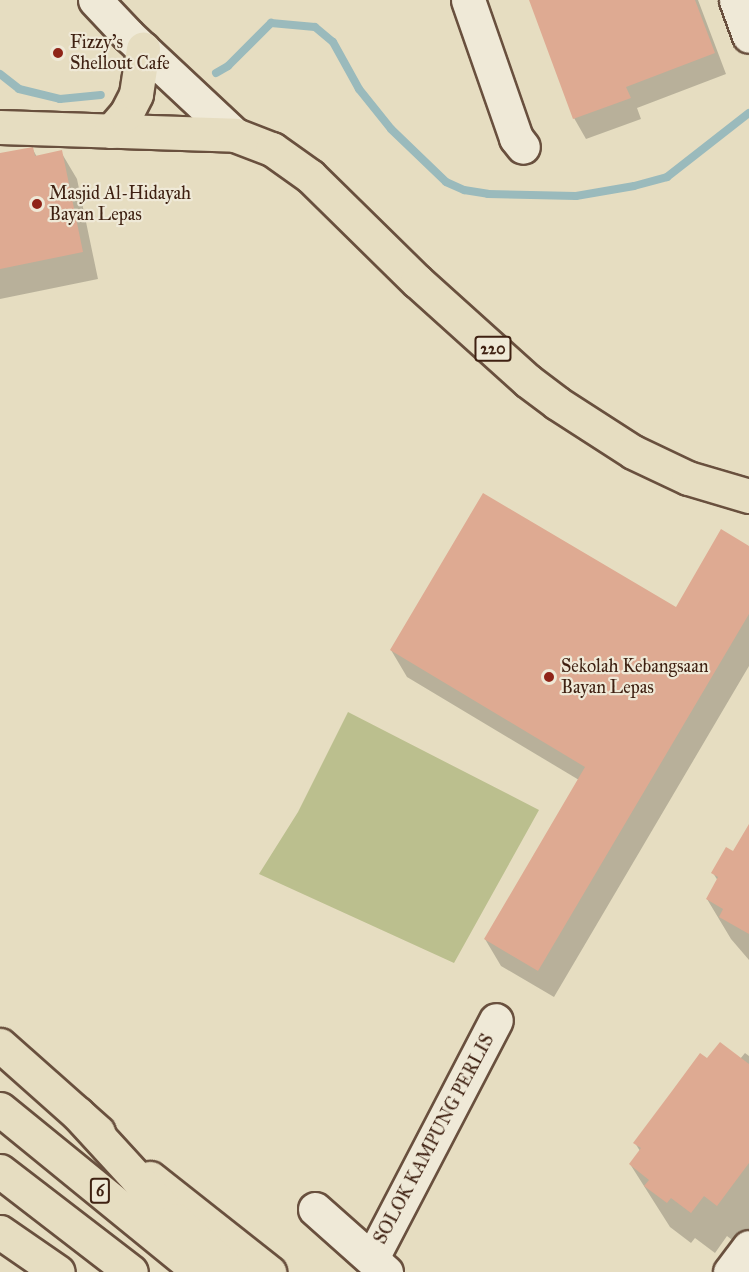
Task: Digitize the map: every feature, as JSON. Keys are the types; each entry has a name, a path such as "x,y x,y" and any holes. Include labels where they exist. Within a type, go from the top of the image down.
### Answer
{"main road":[{"path":"111,131 126,114 136,94 136,42"},
{"name":"220","path":"0,127 235,135 272,149 310,176 417,281 528,381 557,403 633,452 688,478 749,496"},
{"path":"0,1045 162,1188 269,1272"},
{"name":"6","path":"0,1109 200,1272"},
{"path":"76,1113 175,1220 232,1272"},
{"path":"0,1171 131,1272"},
{"path":"0,1232 58,1272"}],"street":[{"path":"95,0 235,135"},
{"path":"119,0 136,42"},
{"path":"468,0 516,138 523,147"},
{"path":"736,0 749,36"},
{"name":"SOLOK KAMPUNG PERLIS","path":"379,1265 496,1020"},
{"path":"315,1209 379,1265"},
{"path":"730,1272 749,1248"}],"green space":[{"path":"348,712 539,810 454,963 259,874 298,812"}],"building":[{"path":"529,0 695,0 715,53 626,87 631,98 573,119"},
{"name":"Masjid Al-Hidayah Bayan Lepas","path":"33,147 35,156 62,150 83,252 0,269 0,153"},
{"path":"483,493 676,607 721,529 749,546 749,614 538,971 484,939 585,767 390,650"},
{"path":"749,824 749,934 719,917 723,909 706,899 718,877 711,873 726,847 733,851"},
{"path":"720,1042 749,1064 749,1163 717,1206 704,1196 691,1213 671,1198 667,1203 644,1186 649,1180 629,1164 641,1148 633,1143 700,1053 707,1058"}],"waterway":[{"path":"216,73 228,66 271,23 315,27 333,42 359,89 391,129 446,182 464,190 488,194 576,196 634,186 667,177 749,113"},
{"path":"0,74 19,89 60,99 101,95"}],"place":[{"name":"Fizzy's Shellout Cafe","path":"58,53"},
{"name":"Masjid Al-Hidayah Bayan Lepas","path":"37,204"},
{"name":"Sekolah Kebangsaan Bayan Lepas","path":"549,677"}]}
